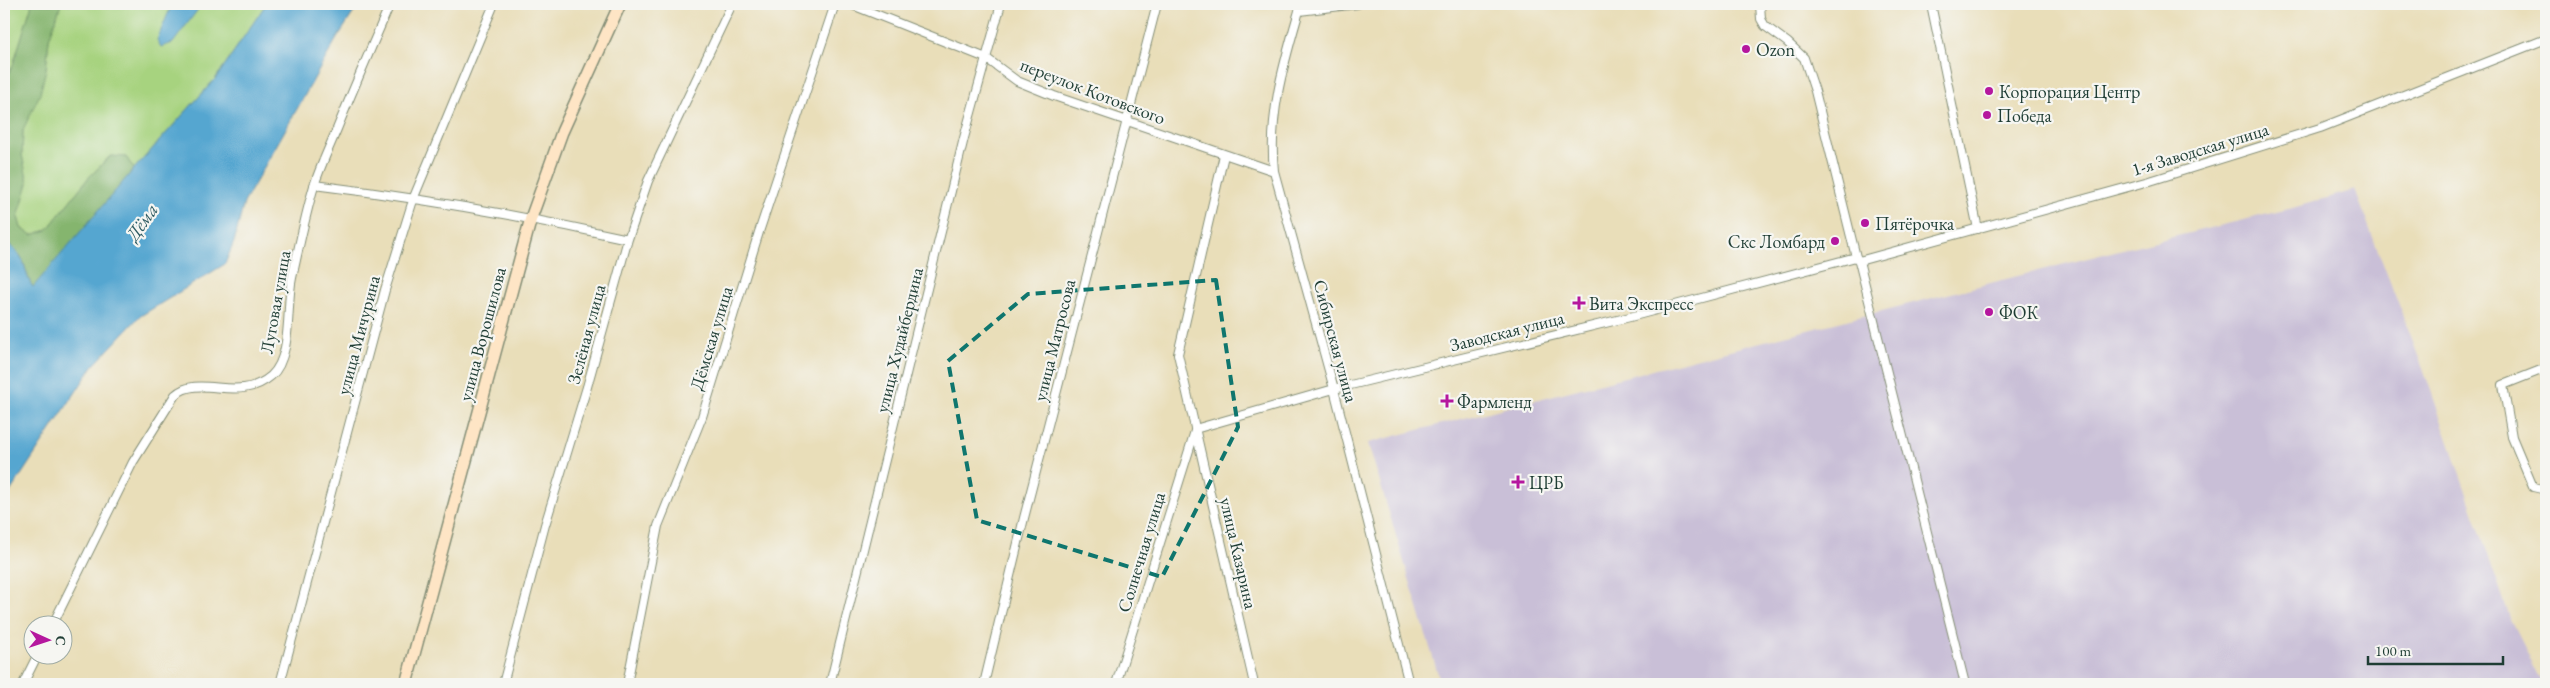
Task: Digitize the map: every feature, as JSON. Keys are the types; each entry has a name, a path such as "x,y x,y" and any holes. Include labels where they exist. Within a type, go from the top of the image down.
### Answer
{"street":[{"name":"Луговая улица","path":"57,616 133,462 175,394 183,387 194,386 220,390 242,389 259,385 272,375 280,362 284,351 290,285 314,185 390,4"},
{"name":"улица Мичурина","path":"280,684 385,290 414,198 494,4"},
{"name":"улица Ворошилова","path":"406,684 531,218 562,132 620,4"},
{"name":"Зелёная улица","path":"503,684 544,525 587,387 628,239 648,181 732,4"},
{"name":"Дёмская улица","path":"627,684 658,526 702,417 760,232 835,4"},
{"name":"переулок Котовского","path":"850,4 986,58 1016,81 1125,122 1274,171"},
{"name":"улица Худайбердина","path":"830,684 964,138 1002,4"},
{"name":"улица Матросова","path":"984,684 1024,518 1157,4"},
{"path":"1300,8 1358,4"},
{"path":"1760,4 1761,19 1765,26 1788,42 1804,58 1815,91 1965,684"},
{"path":"1931,4 1978,229"},
{"name":"Сибирская улица","path":"1300,8 1273,110 1271,142 1274,171 1334,389 1409,684"},
{"name":"1-я Заводская улица","path":"1857,259 1978,229 2150,181 2320,128 2546,39"},
{"name":"улица Казарина","path":"1224,155 1178,354 1254,684"},
{"path":"314,185 414,198 531,218 628,239"},
{"name":"Заводская улица","path":"1195,429 1334,389 1630,317 1857,259"},
{"path":"2546,368 2503,385 2512,437 2534,487 2546,490"},
{"name":"Солнечная улица","path":"1116,684 1195,429"},
{"path":"23,684 32,666"}],"highlighted area":[{"path":"1216,280 1238,427 1162,577 977,520 948,361 1028,294"}],"shaded area":[{"path":"2355,190 2428,382 2510,618 2543,684 1441,684 1368,443 2123,249 2289,209"}],"green space":[{"path":"4,4 32,4 13,65 4,82"},
{"path":"32,4 61,4 49,39 46,69 40,94 23,130 22,155 28,183 18,217 21,228 32,235 47,230 89,177 111,156 126,157 134,169 33,288 19,254 9,243 4,233 4,82 13,65"},
{"path":"61,4 266,4 216,78 134,169 126,157 110,156 89,177 47,230 31,235 21,228 18,217 28,183 22,155 23,130 46,69 49,39"}],"water":[{"path":"172,4 202,4 173,43 161,47 157,40"},
{"name":"Дёма","path":"266,4 359,4 336,40 244,203 234,242 225,264 139,317 93,366 4,501 4,340 7,333 4,329 4,233 9,243 21,257 33,287 134,169 216,78"}],"place":[{"name":"Ozon","path":"1746,49"},
{"name":"Корпорация Центр","path":"1989,91"},
{"name":"Победа","path":"1987,115"},
{"name":"Пятёрочка","path":"1865,223"},
{"name":"Скс Ломбард","path":"1835,241"},
{"name":"Вита Экспресс","path":"1579,303"},
{"name":"ФОК","path":"1989,312"},
{"name":"Фармленд","path":"1447,401"},
{"name":"ЦРБ","path":"1518,482"}]}
